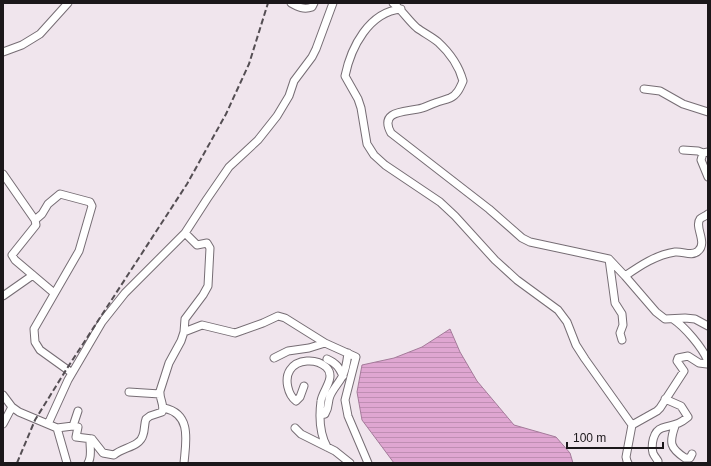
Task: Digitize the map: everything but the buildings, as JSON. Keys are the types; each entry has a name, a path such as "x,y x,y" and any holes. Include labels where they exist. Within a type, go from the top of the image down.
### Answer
{"street":[{"path":"3,52 22,45 40,34 68,3"},
{"path":"291,3 300,8 307,9 312,7 314,3"},
{"path":"48,424 72,373 102,322 125,293 185,233 229,167 258,140 277,116 289,96 294,81 312,57 333,3"},
{"path":"393,3 400,6 416,27 438,43 449,55 457,66 463,82 459,90 451,98 419,109 393,114 388,120 390,133 488,209 522,238 530,242 609,259 656,312 665,319 695,319 708,326"},
{"path":"400,6 377,19 365,30 356,43 348,63 345,76 354,91 361,108 367,144 374,155 385,165 440,202 517,280 558,310 567,322 576,345 585,359 632,425 626,457 628,463"},
{"path":"644,89 660,90 683,104 708,112"},
{"path":"683,150 705,153 701,160 708,177"},
{"path":"3,174 35,220 36,225 12,255 15,260 54,293"},
{"path":"35,220 42,214 48,204 60,194 90,202 92,206 79,251 34,329 35,342 40,350 72,373"},
{"path":"625,276 646,262 661,255 677,252 693,254 698,252 701,248 701,236 698,225 700,219 708,214"},
{"path":"164,408 160,394 169,362 181,341 184,332 185,319 208,286 210,248 207,243 197,245 185,233"},
{"path":"609,259 615,303 622,314 623,324 620,333 622,340"},
{"path":"3,296 32,275"},
{"path":"184,332 202,325 235,333 278,316 285,318 325,343 356,357 345,400 348,416 368,463"},
{"path":"632,425 657,411 684,371 677,362 678,358 688,356 703,364 707,364 708,360 705,354 679,323 673,319"},
{"path":"274,358 288,351 309,348 325,343"},
{"path":"320,415 325,414 330,403 329,398 343,376 347,364 348,353"},
{"path":"327,359 334,362 338,366 343,376"},
{"path":"304,386 300,397 296,401 292,398 289,392 288,376 290,370 295,365 300,362 313,361 322,364 327,368 330,375 328,385 321,399 320,415 323,439 327,447"},
{"path":"129,392 160,394"},
{"path":"3,395 12,407 19,412 57,428 73,426 78,427 76,436 92,439 104,454 114,455 121,450 136,445 141,441 144,434 146,419 162,412 164,408"},
{"path":"658,461 654,454 654,437 656,432 660,428 675,426 688,417 681,406 665,399"},
{"path":"3,424 12,407"},
{"path":"164,408 176,412 182,419 185,427 184,463"},
{"path":"73,426 78,411"},
{"path":"675,426 671,443 673,448 677,453 686,458 690,458 692,454"},
{"path":"57,428 67,463"},
{"path":"295,428 300,434 335,451 350,463"},
{"path":"88,463 90,461 90,442 92,439"}],"shaded area":[{"path":"450,329 460,352 477,381 514,425 556,437 570,453 573,463 394,463 362,420 357,392 362,365 394,358 422,347"}],"railway":[{"path":"17,463 35,420 187,184 226,114 249,64 268,3"}]}
